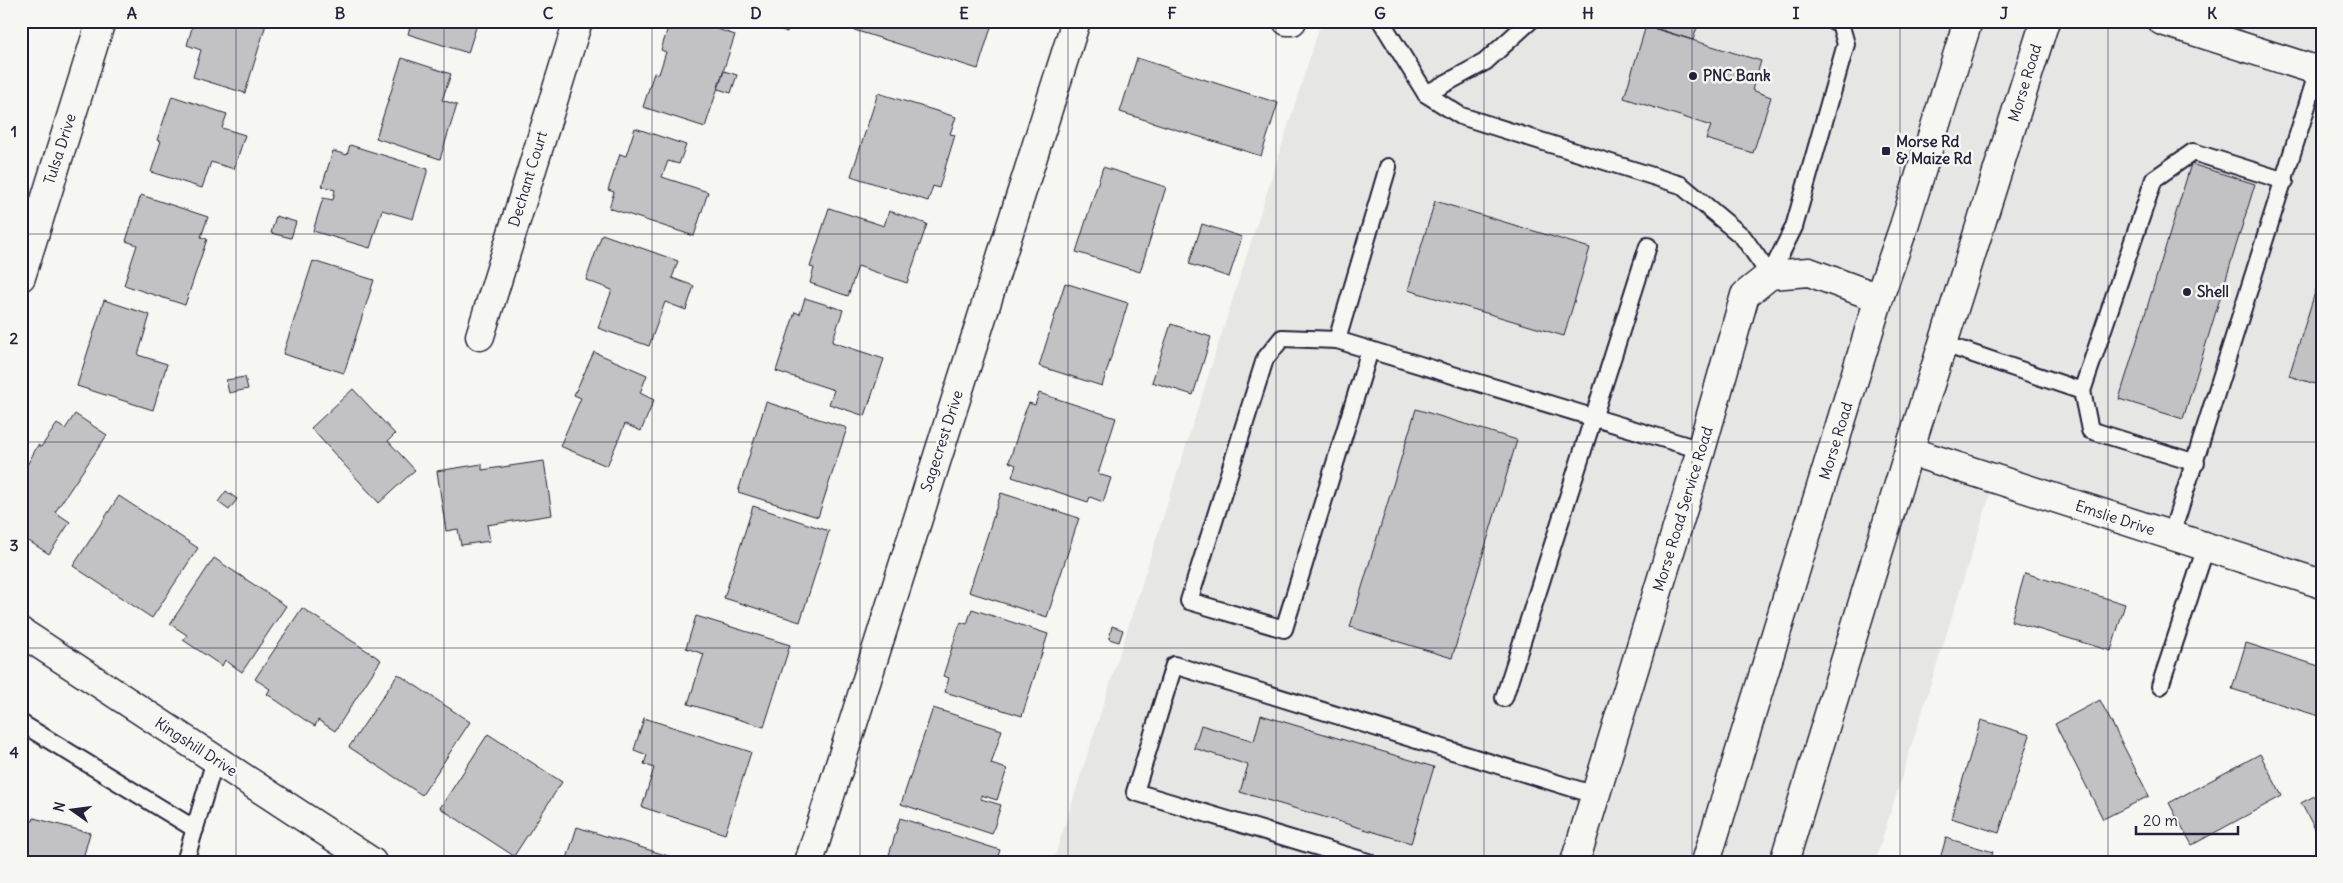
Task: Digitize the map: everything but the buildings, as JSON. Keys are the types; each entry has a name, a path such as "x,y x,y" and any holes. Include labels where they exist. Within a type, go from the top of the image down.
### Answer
{"street":[{"name":"Tulsa Drive","path":"21,277 101,21"},
{"name":"Dechant Court","path":"480,336 578,21"},
{"name":"Sagecrest Drive","path":"809,862 1076,21"},
{"path":"1286,21 1292,21"},
{"name":"Morse Road","path":"1706,862 1879,298 1904,226 1968,21"},
{"name":"Morse Road","path":"1784,862 1909,451 2045,21"},
{"path":"2162,21 2320,72"},
{"path":"1770,275 1809,272 1879,298"},
{"name":"Morse Road Service Road","path":"1575,862 1701,450 1745,296 1770,275"},
{"name":"Emslie Drive","path":"1909,451 2322,584"},
{"name":"Kingshill Drive","path":"21,632 372,862"}],"lane":[{"path":"1381,21 1426,94 1461,116 1682,185 1743,237 1770,275 1794,227 1846,44 1837,22"},
{"path":"1426,94 1485,62 1530,21"},
{"path":"2171,536 2320,72"},
{"path":"2196,463 2090,430 2082,391 2154,179 2193,152 2285,181"},
{"path":"1338,340 1388,166"},
{"path":"1504,698 1648,246"},
{"path":"1370,350 1284,628 1190,601 1265,359 1282,338 1338,340 1370,350 1594,420 1701,450"},
{"path":"1944,344 2082,391"},
{"path":"2160,686 2206,547"},
{"path":"1368,862 1135,792 1174,665 1595,796"},
{"path":"21,723 195,829"},
{"path":"185,862 215,760"}],"shaded area":[{"path":"1336,21 2322,21 2322,584 1995,479 1875,862 1053,862 1319,29"}],"place":[{"name":"PNC Bank","path":"1693,76"},
{"name":"Morse Rd & Maize Rd","path":"1886,151"},
{"name":"Shell","path":"2187,292"}]}
